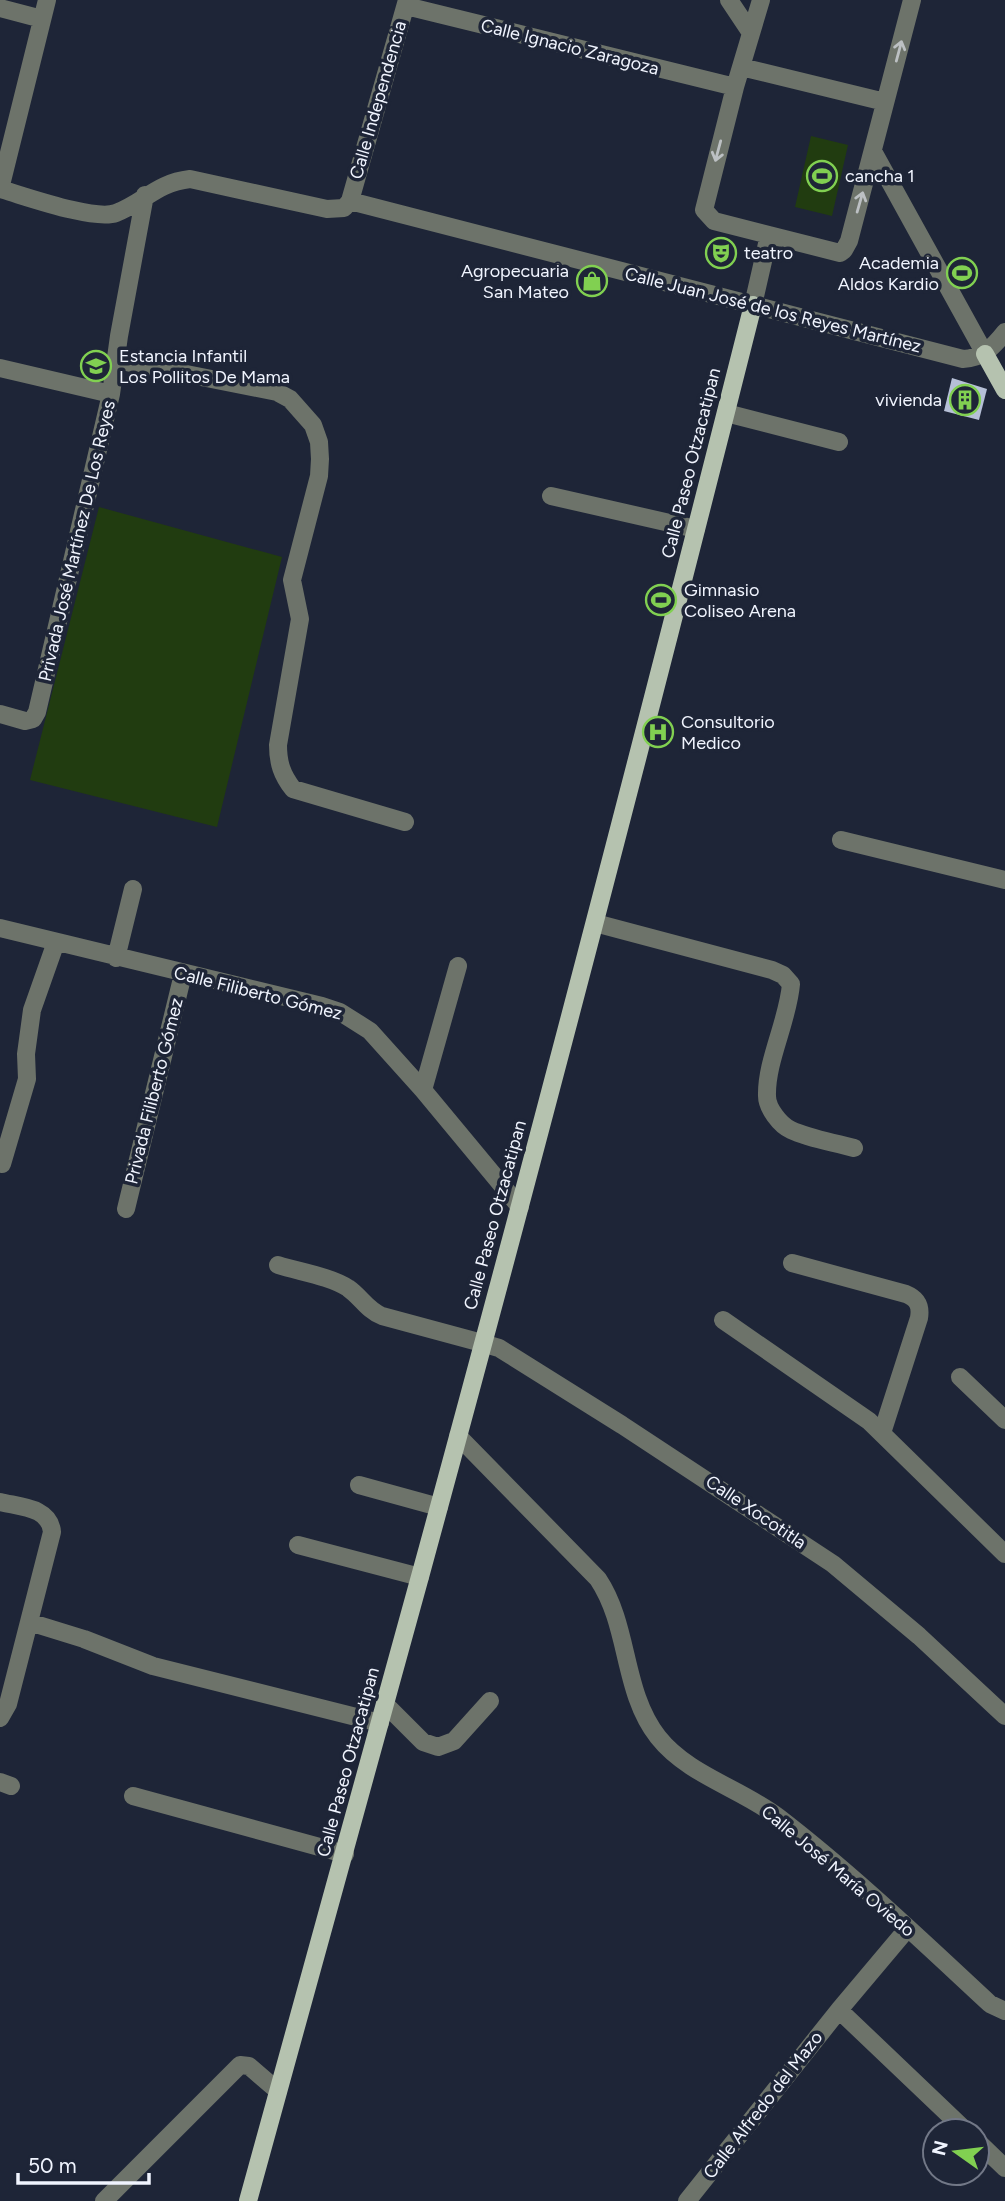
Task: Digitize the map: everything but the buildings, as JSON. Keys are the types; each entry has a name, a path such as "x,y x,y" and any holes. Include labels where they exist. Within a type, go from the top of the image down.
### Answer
{"main road":[{"name":"Calle Paseo Otzacatipan","path":"248,2201 520,1207 753,304"},
{"path":"985,354 1005,390"}],"street":[{"path":"0,189 47,0"},
{"path":"729,0 751,33"},
{"path":"761,0 735,87 705,210 714,221 836,252 844,250 873,153 912,0"},
{"name":"Calle Ignacio Zaragoza","path":"406,3 735,87"},
{"name":"Calle Independencia","path":"350,201 406,3"},
{"path":"0,8 42,19"},
{"path":"741,67 885,102"},
{"path":"873,153 985,354 1005,332"},
{"name":"Calle Juan José de los Reyes Martínez","path":"0,189 103,216 114,214 174,181 190,178 327,209 344,208 350,201 963,359 985,354"},
{"name":"Privada José Martínez De Los Reyes","path":"0,714 25,721 33,719 37,712 111,394 145,195"},
{"name":"Calle Paseo Otzacatipan","path":"753,304 769,235"},
{"path":"116,360 277,392 290,399 313,425 319,442 319,476 292,580 300,619 278,745 278,761 293,789 405,822"},
{"path":"0,368 111,394"},
{"path":"726,413 839,442"},
{"path":"551,496 696,529"},
{"path":"841,840 1005,880"},
{"path":"116,958 134,889"},
{"path":"595,923 783,975 791,984 769,1082 769,1106 789,1129 854,1148"},
{"name":"Calle Filiberto Gómez","path":"0,928 340,1012 370,1031 520,1207"},
{"path":"2,1164 27,1079 26,1054 32,1010 56,942"},
{"path":"423,1090 458,966"},
{"name":"Privada Filiberto Gómez","path":"126,1209 183,974"},
{"path":"792,1263 906,1294 918,1302 919,1318 882,1433"},
{"name":"Calle Xocotitla","path":"278,1265 340,1284 372,1312 382,1316 499,1348 612,1418 833,1564 919,1636 1005,1716"},
{"path":"723,1320 853,1408 1005,1554"},
{"path":"960,1377 1005,1420"},
{"name":"Calle José María Oviedo","path":"458,1436 598,1579 609,1595 643,1715 660,1739 703,1773 774,1814 908,1928 990,2004 1005,2011"},
{"path":"359,1485 439,1507"},
{"path":"0,1502 41,1512 51,1523 52,1532 8,1704 0,1718"},
{"path":"298,1545 420,1577"},
{"path":"29,1622 164,1669 380,1723"},
{"path":"385,1704 423,1742 438,1747 454,1741 490,1701"},
{"path":"133,1796 345,1854"},
{"name":"Calle Alfredo del Mazo","path":"687,2201 908,1928"},
{"path":"839,2010 951,2117"},
{"path":"104,2201 240,2064 249,2066 278,2091"},
{"path":"991,2154 1005,2168"}],"green space":[{"name":"cancha 1","path":"811,136 848,145 832,216 795,207"},
{"path":"99,507 282,557 217,827 30,780"}],"place":[{"name":"cancha 1","path":"822,176"},
{"name":"teatro","path":"721,253"},
{"name":"Academia Aldos Kardio","path":"962,273"},
{"name":"Agropecuaria San Mateo","path":"592,281"},
{"name":"Estancia Infantil Los Pollitos De Mama","path":"96,366"},
{"name":"vivienda","path":"965,400"},
{"name":"Gimnasio Coliseo Arena","path":"661,600"},
{"name":"Consultorio Medico","path":"658,732"}]}
